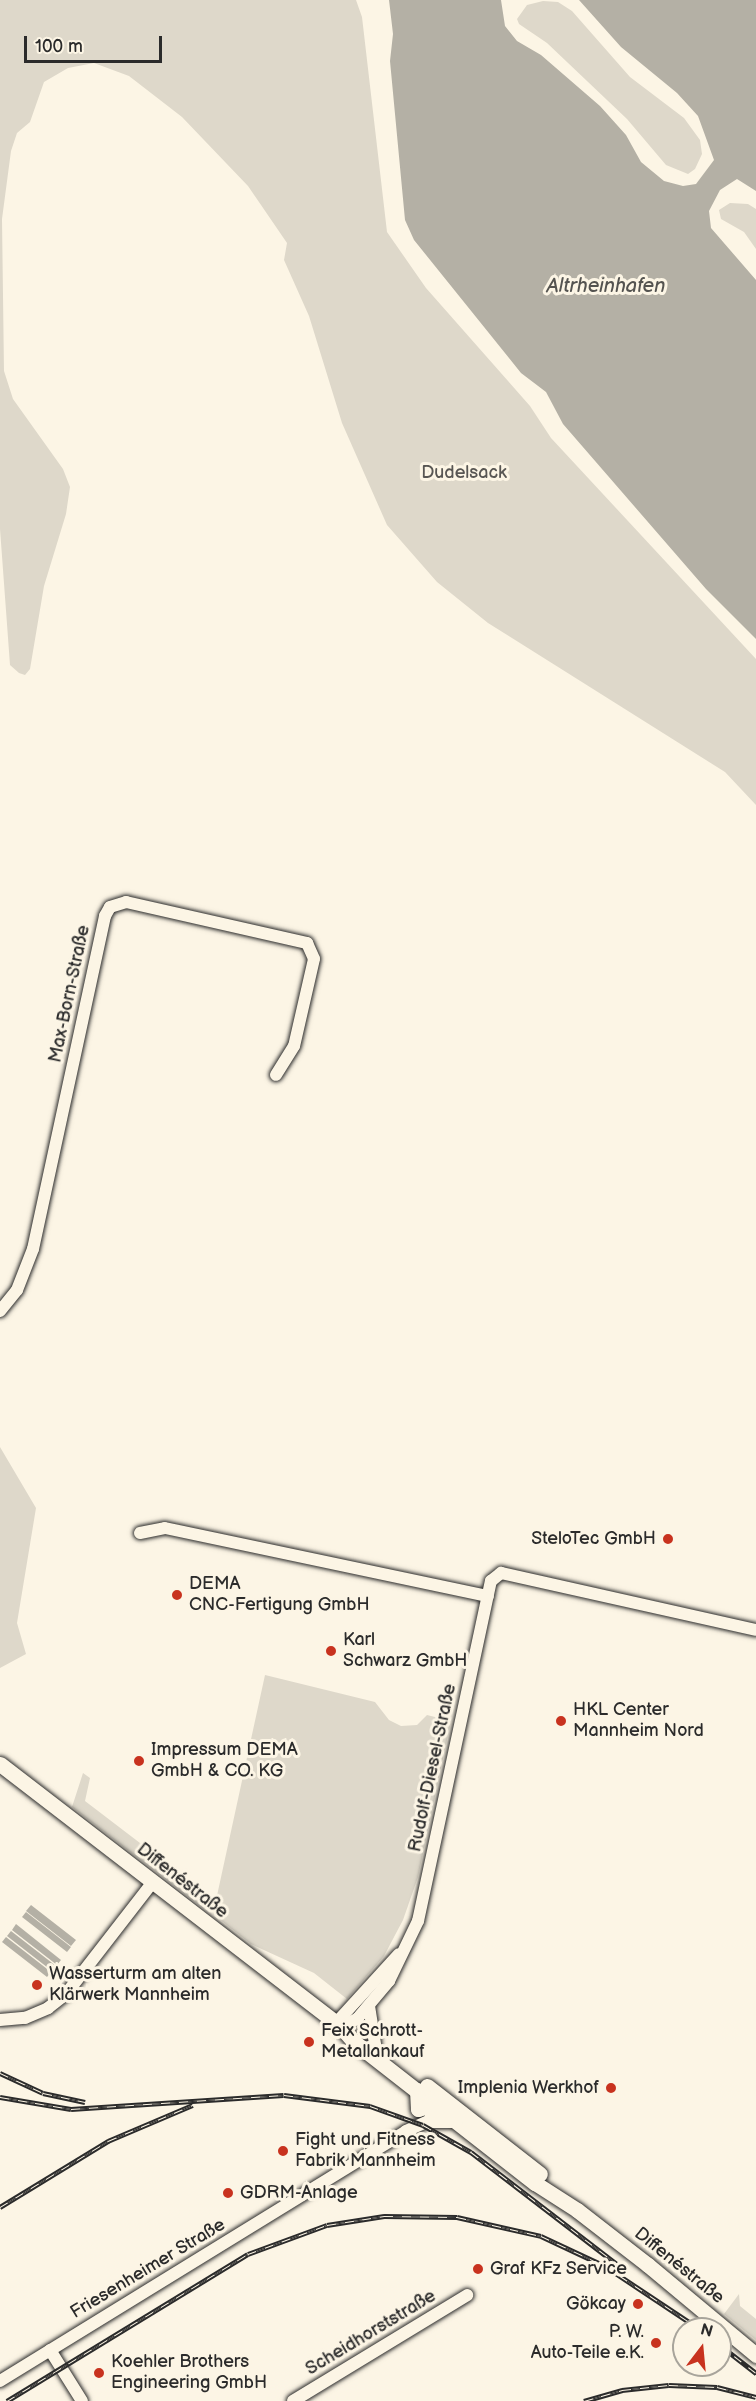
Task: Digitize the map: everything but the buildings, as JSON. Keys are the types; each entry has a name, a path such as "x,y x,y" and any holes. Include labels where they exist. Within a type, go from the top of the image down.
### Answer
{"main road":[{"name":"Diffenéstraße","path":"0,1764 339,2025 417,2090 439,2098 455,2120 535,2183 577,2210"},
{"name":"Diffenéstraße","path":"339,2025 360,2033 439,2098 543,2176 577,2210 756,2355"},
{"path":"417,2090 418,2109 439,2098"},
{"path":"439,2098 431,2120 455,2120"}],"street":[{"name":"Max-Born-Straße","path":"0,1311 17,1290 33,1249 105,916 110,907 126,902 307,944 314,959 294,1046 276,1075"},
{"path":"140,1533 165,1528 488,1596"},
{"name":"Rudolf-Diesel-Straße","path":"339,2025 357,2019 369,2006 400,1964 408,1944 426,1887 491,1581 501,1573 756,1630"},
{"path":"0,2020 40,2012 66,1994 152,1883"},
{"name":"Rudolf-Diesel-Straße","path":"339,2025 408,1944"},
{"path":"369,2006 375,2045"},
{"name":"Friesenheimer Straße","path":"406,2131 418,2109"},
{"name":"Friesenheimer Straße","path":"0,2381 406,2131 431,2120"},
{"name":"Scheidhorststraße","path":"293,2401 467,2295"},
{"path":"50,2350 82,2401"}],"green space":[{"name":"Dudelsack","path":"0,0 356,0 362,17 387,232 426,288 530,406 551,438 756,659 756,805 725,772 488,623 437,582 387,525 342,423 309,316 284,260 287,243 248,186 182,117 129,76 94,63 68,68 44,82 30,122 17,133 11,151 2,219 4,371 13,399 63,469 70,487 66,514 44,586 30,669 25,675 10,665 0,529"},
{"path":"543,1 558,2 572,11 630,77 684,118 700,140 702,154 695,169 688,174 666,165 627,119 547,43 519,24 517,19 527,5"},
{"path":"730,203 748,204 756,209 756,249 744,232 721,219 719,210"},
{"path":"0,1447 36,1508 17,1623 26,1654 0,1668"},
{"path":"265,1675 375,1702 389,1720 401,1726 417,1725 427,1715 451,1721 418,1877 403,1920 384,1956 347,1999 314,1973 251,1944 213,1914"},
{"path":"83,1773 90,1778 85,1801 212,1898 204,1909 72,1807"},
{"path":"739,2294 740,2306 756,2319 756,2340 732,2320 732,2317 724,2314"}],"water":[{"name":"Altrheinhafen","path":"389,0 501,0 505,26 517,41 541,55 600,106 626,135 641,162 664,181 683,186 696,184 714,160 698,116 677,93 621,47 579,0 756,0 756,191 737,179 720,190 709,211 711,228 756,280 756,639 706,589 563,424 546,392 521,373 414,240 405,220 390,61 393,34"},
{"path":"31,1905 76,1940 71,1946 26,1911"},
{"path":"26,1912 71,1947 67,1952 22,1917"},
{"path":"16,1924 61,1960 57,1965 12,1930"},
{"path":"11,1931 56,1966 52,1971 7,1936"},
{"path":"6,1937 51,1972 47,1977 2,1942"}],"railway":[{"path":"0,2073 43,2093 85,2102"},
{"path":"0,2097 71,2109 284,2095 370,2106 423,2125 471,2152 622,2268"},
{"path":"0,2207 108,2141 193,2105"},
{"path":"7,2401 248,2254 327,2225 384,2216 457,2217 541,2236 605,2266 682,2317"},
{"path":"732,2354 756,2373"},
{"path":"584,2401 622,2390 669,2385 717,2387 756,2397"}],"place":[{"name":"SteloTec GmbH","path":"668,1539"},
{"name":"DEMA CNC-Fertigung GmbH","path":"177,1595"},
{"name":"Karl Schwarz GmbH","path":"331,1651"},
{"name":"HKL Center Mannheim Nord","path":"561,1721"},
{"name":"Impressum DEMA GmbH & CO. KG","path":"139,1761"},
{"name":"Wasserturm am alten Klärwerk Mannheim","path":"37,1985"},
{"name":"Feix Schrott- Metallankauf","path":"309,2042"},
{"name":"Implenia Werkhof","path":"611,2088"},
{"name":"Fight und Fitness Fabrik Mannheim","path":"283,2151"},
{"name":"GDRM-Anlage","path":"228,2193"},
{"name":"Graf KFz Service","path":"478,2269"},
{"name":"Gökcay","path":"638,2304"},
{"name":"P. W. Auto-Teile e.K.","path":"656,2343"},
{"name":"Koehler Brothers Engineering GmbH","path":"99,2373"}]}
